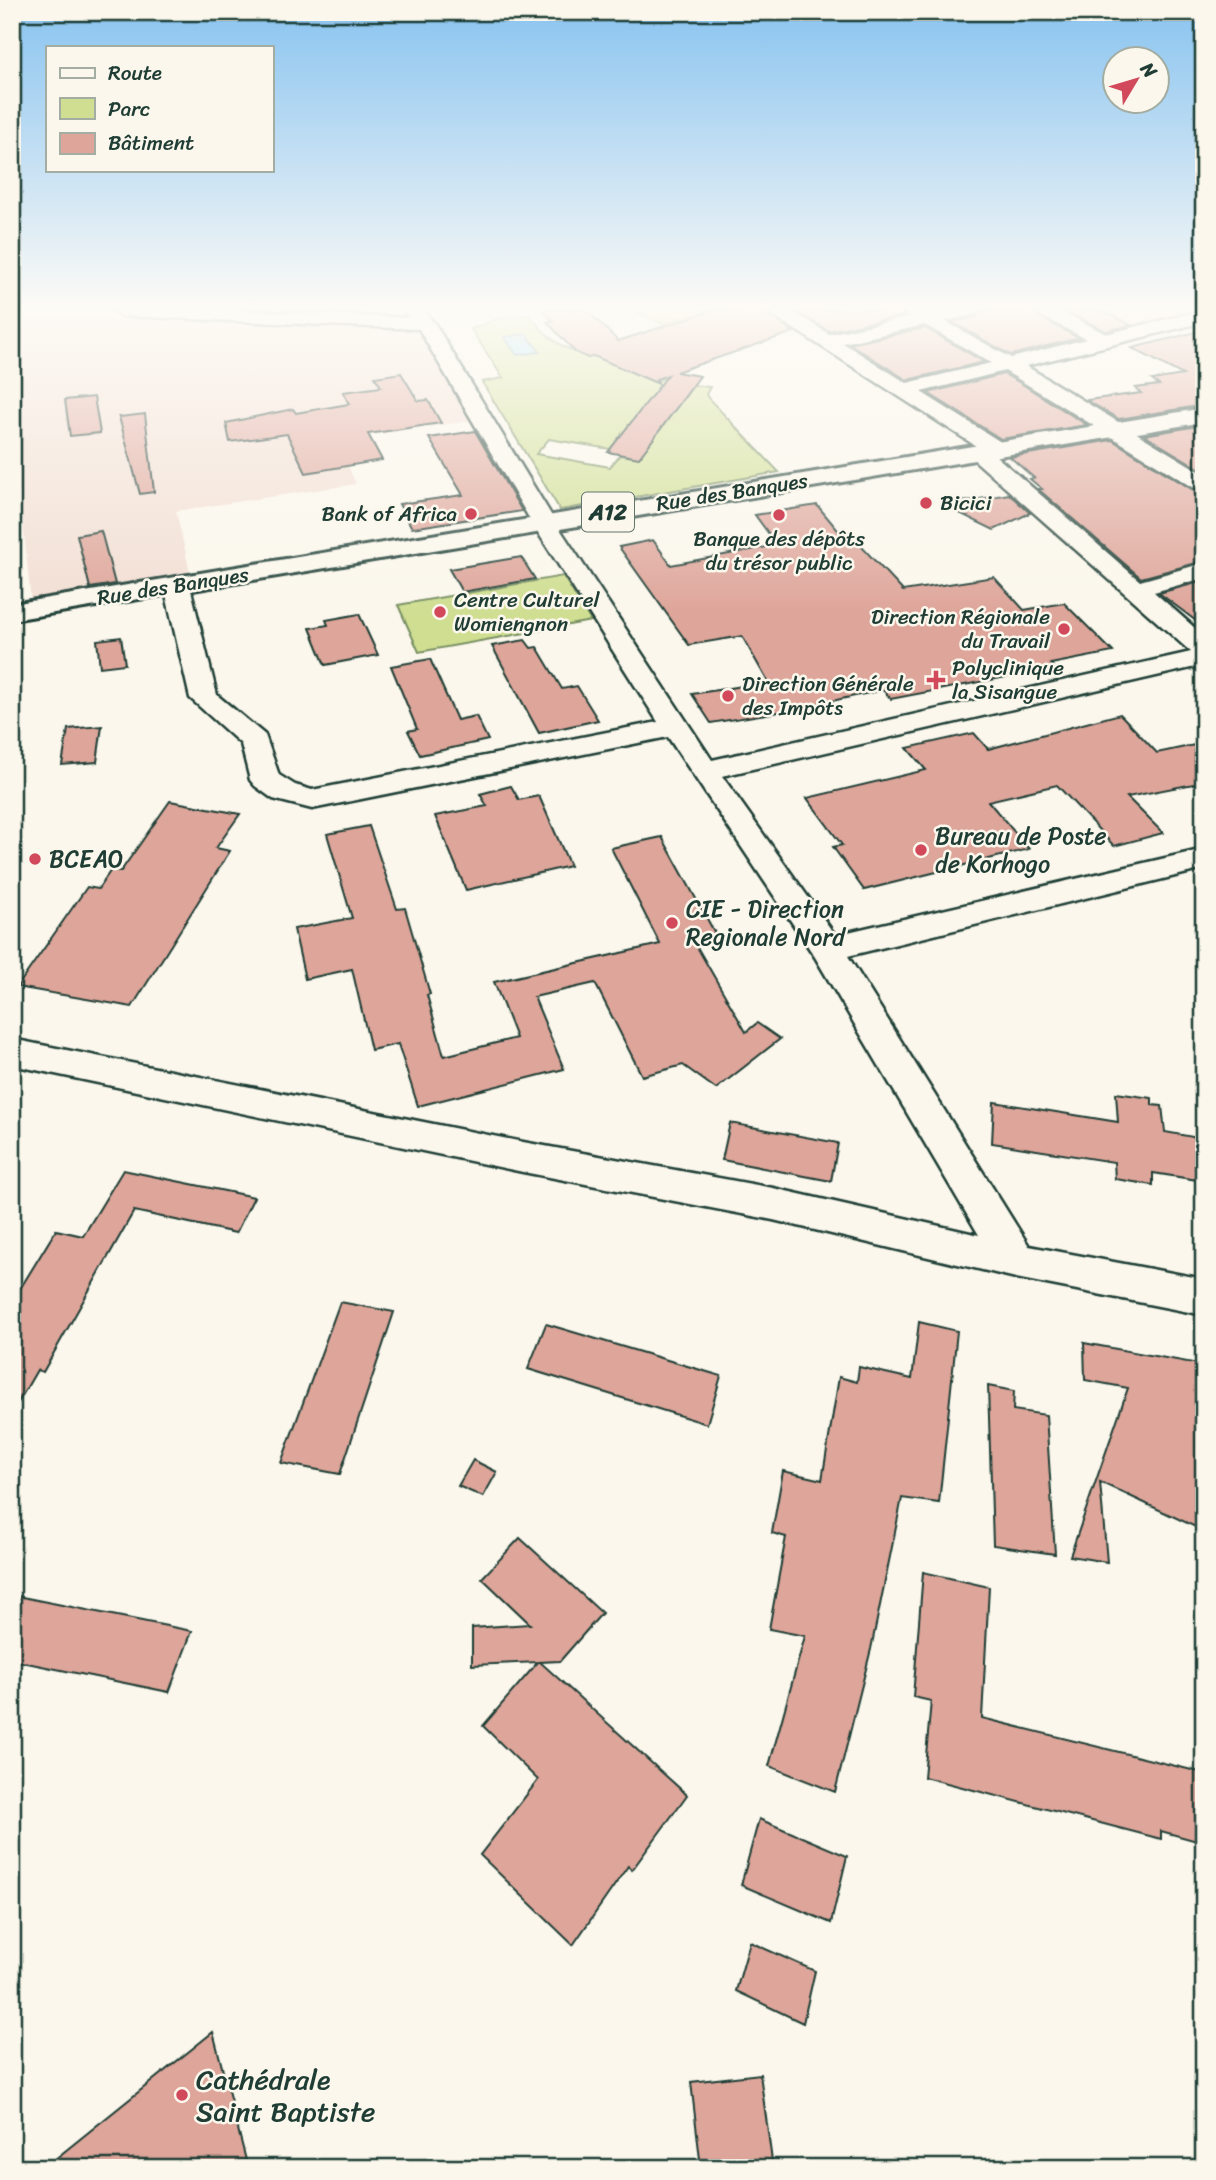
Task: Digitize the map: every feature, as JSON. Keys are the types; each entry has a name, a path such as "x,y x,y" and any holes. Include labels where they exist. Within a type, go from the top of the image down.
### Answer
{"main road":[{"name":"Rue des Banques","path":"12,612 1204,415"}],"street":[{"path":"476,412 544,523 704,771 827,949 1016,1261"},
{"path":"934,412 987,451 1135,590 1204,650"},
{"path":"1085,412 1204,484"},
{"path":"1135,590 1204,570"},
{"path":"177,586 204,698 255,741 265,780 285,792 312,800 676,727"},
{"path":"704,771 1204,657"},
{"path":"827,949 1204,859"},
{"path":"12,1052 773,1205 1016,1261 1204,1297"}],"shaded area":[{"path":"12,412 465,412 470,421 337,440 356,484 176,511 191,577 31,602 20,491 12,492"}],"green space":[{"path":"500,412 640,412 610,449 549,439 536,454 610,467 620,455 639,458 674,412 721,412 779,472 560,510"},
{"path":"563,576 591,621 419,652 398,605"}],"building":[{"path":"67,412 96,412 100,433 70,436"},
{"path":"280,412 435,412 441,423 368,434 382,460 306,473 287,434 230,442 226,423"},
{"path":"639,412 673,412 639,458 608,452"},
{"path":"958,412 1066,412 1087,425 1001,439"},
{"path":"1106,412 1163,412 1119,419"},
{"path":"145,414 154,492 140,494 119,417"},
{"path":"1204,425 1204,471 1144,435"},
{"path":"475,431 522,511 412,528 399,504 463,495 429,438"},
{"path":"1112,440 1195,491 1204,493 1204,561 1141,578 1038,489 1042,489 1030,479 1034,478 1010,457"},
{"path":"1009,494 1030,513 994,530 943,505"},
{"path":"817,505 841,534 849,533 903,591 994,577 1024,610 1064,603 1113,652 1051,664 1054,668 891,699 883,690 785,711 711,723 692,694 768,682 742,636 689,645 619,547 653,540 671,565 777,545 755,515"},
{"path":"101,531 115,584 90,588 77,535"},
{"path":"521,557 535,579 462,592 449,569"},
{"path":"1204,581 1204,627 1159,593"},
{"path":"359,614 378,655 325,665 310,628 328,625 326,620"},
{"path":"121,637 125,664 100,667 97,640"},
{"path":"525,640 531,648 537,647 562,689 577,686 598,720 539,733 492,646"},
{"path":"430,659 457,720 476,716 488,740 420,755 408,731 417,729 391,666"},
{"path":"1120,714 1157,753 1204,743 1204,782 1127,797 1163,833 1114,846 1057,785 988,801 1029,849 864,890 833,847 842,845 807,798 926,770 907,748 974,733 988,749"},
{"path":"102,726 97,762 62,765 68,729"},
{"path":"511,786 519,800 539,796 570,866 466,890 435,816 487,806 480,794"},
{"path":"170,801 240,814 216,848 230,851 132,1007 17,987 87,887 98,889 111,870 121,871"},
{"path":"369,826 397,909 405,908 430,994 427,995 444,1056 516,1038 494,982 660,944 611,848 662,837 716,935 693,940 746,1032 757,1023 780,1039 716,1089 683,1065 642,1076 595,983 534,997 564,1069 418,1106 398,1044 371,1050 352,969 305,979 294,929 352,918 327,834"},
{"path":"1116,1093 1152,1098 1152,1105 1162,1106 1165,1132 1204,1139 1204,1181 1153,1173 1153,1185 1115,1179 1114,1162 992,1143 994,1102 1118,1122"},
{"path":"730,1123 838,1143 831,1181 722,1160"},
{"path":"123,1170 254,1197 236,1233 134,1211 43,1372 37,1370 12,1413 12,1302 56,1230 83,1236"},
{"path":"340,1302 394,1312 340,1474 281,1463"},
{"path":"919,1322 957,1331 939,1503 902,1498 871,1649 835,1792 769,1766 805,1636 769,1629 786,1537 772,1533 783,1471 822,1480 839,1377 857,1382 859,1367 912,1379"},
{"path":"546,1324 721,1376 707,1424 528,1369"},
{"path":"1084,1343 1204,1365 1204,1531 1100,1482 1107,1562 1070,1556 1128,1388 1085,1380"},
{"path":"988,1386 1014,1391 1013,1410 1046,1415 1055,1554 993,1545"},
{"path":"473,1460 497,1472 483,1497 458,1486"},
{"path":"520,1538 602,1613 560,1661 540,1662 687,1795 632,1870 628,1866 573,1945 480,1855 538,1780 483,1726 538,1662 472,1665 472,1628 530,1624 482,1578"},
{"path":"923,1572 989,1587 982,1718 1204,1773 1204,1843 1161,1831 1161,1839 924,1777 931,1701 913,1697"},
{"path":"12,1595 192,1631 169,1692 12,1660"},
{"path":"759,1819 847,1856 831,1923 741,1885"},
{"path":"750,1942 815,1971 803,2023 736,1991"},
{"name":"Cathédrale Saint Baptiste","path":"213,2032 248,2168 44,2168"},
{"path":"760,2074 773,2168 701,2168 691,2082"}],"place":[{"name":"Bicici","path":"926,503"},
{"name":"Bank of Africa","path":"471,514"},
{"name":"Banque des dépôts du trésor public","path":"779,515"},
{"name":"Centre Culturel Womiengnon","path":"440,612"},
{"name":"Direction Régionale du Travail","path":"1064,629"},
{"name":"Polyclinique la Sisangue","path":"936,680"},
{"name":"Direction Générale des Impôts","path":"728,696"},
{"name":"Bureau de Poste de Korhogo","path":"921,850"},
{"name":"BCEAO","path":"35,859"},
{"name":"CIE - Direction Regionale Nord","path":"672,923"},
{"name":"Cathédrale Saint Baptiste","path":"182,2095"}]}
